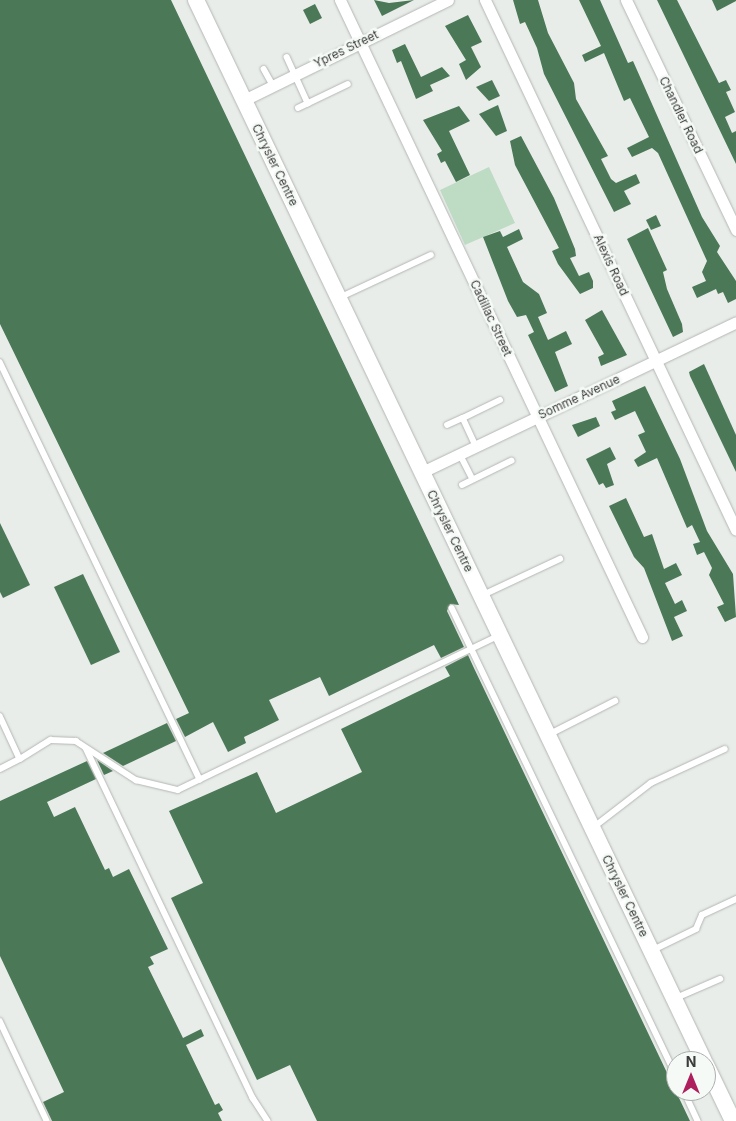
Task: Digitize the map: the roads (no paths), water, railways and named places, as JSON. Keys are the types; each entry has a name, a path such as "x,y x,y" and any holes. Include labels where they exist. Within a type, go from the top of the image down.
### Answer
{"street":[{"name":"Chrysler Centre","path":"196,0 699,1051"},
{"name":"Cadillac Street","path":"340,0 642,637"},
{"name":"Ypres Street","path":"244,100 448,0"},
{"name":"Alexis Road","path":"485,0 736,530"},
{"name":"Chandler Road","path":"626,0 736,230"},
{"name":"Somme Avenue","path":"422,472 736,322"},
{"path":"716,1087 732,1121"}],"lane":[{"path":"287,58 308,103"},
{"path":"264,69 273,85"},
{"path":"298,108 348,84"},
{"path":"339,298 431,255"},
{"path":"0,362 200,780"},
{"path":"447,425 500,400"},
{"path":"462,418 476,446"},
{"path":"460,454 473,479"},
{"path":"462,485 511,461"},
{"path":"481,596 560,559"},
{"path":"452,608 666,1054"},
{"path":"0,769 52,740 76,741 136,780 178,790 471,647 500,635"},
{"path":"548,735 615,701"},
{"path":"0,716 20,758"},
{"path":"86,748 253,1098 268,1121"},
{"path":"592,828 651,783 725,749"},
{"path":"651,951 696,929 702,915 736,900"},
{"path":"674,999 720,979"},
{"path":"0,1021 47,1121"},
{"path":"689,1101 698,1121"}]}
